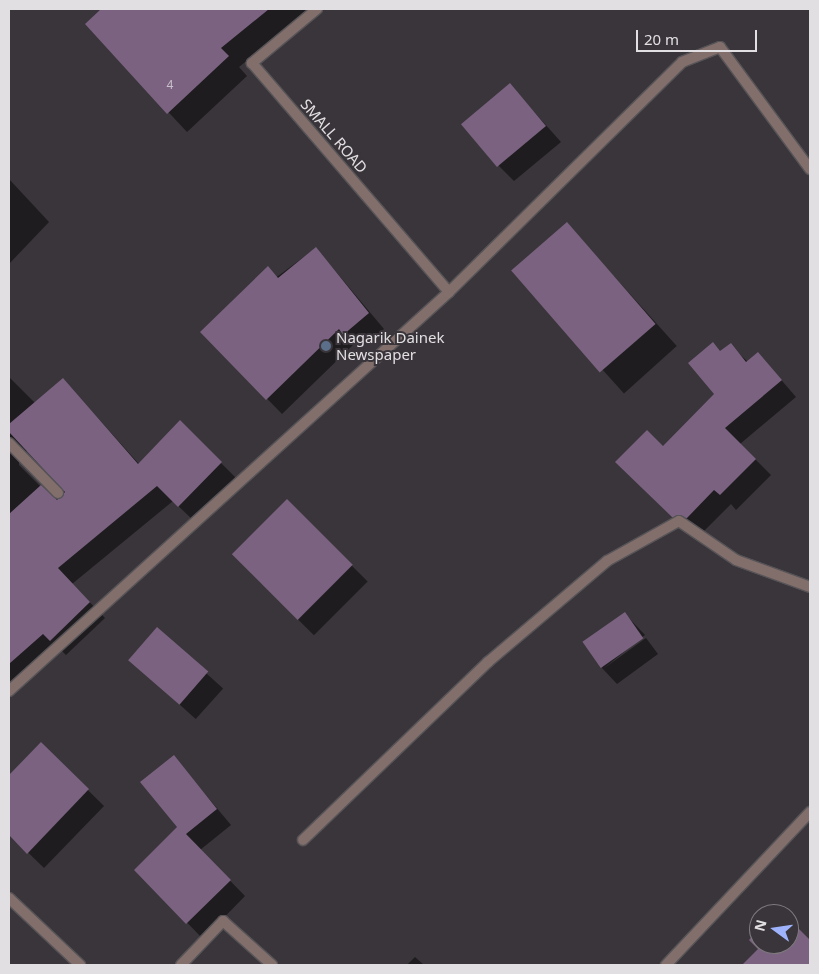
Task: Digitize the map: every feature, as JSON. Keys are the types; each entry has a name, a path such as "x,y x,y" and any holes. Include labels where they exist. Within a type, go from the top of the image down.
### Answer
{"street":[{"name":"SMALL ROAD","path":"317,9 252,63 449,292"},
{"path":"9,691 449,292 682,62 720,47 810,169"},
{"path":"9,443 58,493"},
{"path":"303,840 502,650 607,561 679,521 736,560 810,587"},
{"path":"666,965 810,812"},
{"path":"9,898 80,965"},
{"path":"181,965 223,921 272,965"}],"building":[{"path":"101,9 269,9 221,48 229,56 167,114 85,24"},
{"path":"510,83 546,126 497,167 461,124"},
{"path":"567,222 656,324 600,372 511,271"},
{"path":"316,247 369,313 343,335 339,329 266,400 200,332 268,266 278,278"},
{"path":"713,342 720,351 731,343 746,362 758,352 782,380 725,428 756,459 720,495 714,490 687,518 672,517 615,462 647,430 663,446 714,394 688,363"},
{"path":"63,378 138,464 180,420 222,462 178,507 157,486 58,568 90,602 50,641 43,634 9,664 9,514 41,485 57,500 65,492 9,432 9,424"},
{"path":"287,499 353,565 298,620 232,554"},
{"path":"625,612 643,638 601,668 582,642"},
{"path":"157,627 208,672 179,705 128,660"},
{"path":"41,742 89,789 27,854 9,835 9,775"},
{"path":"174,755 217,809 186,834 231,880 186,924 134,870 177,827 140,782"},
{"path":"799,929 810,940 810,965 742,965 753,954 799,954"}],"place":[{"name":"Nagarik Dainek Newspaper","path":"326,346"}]}
